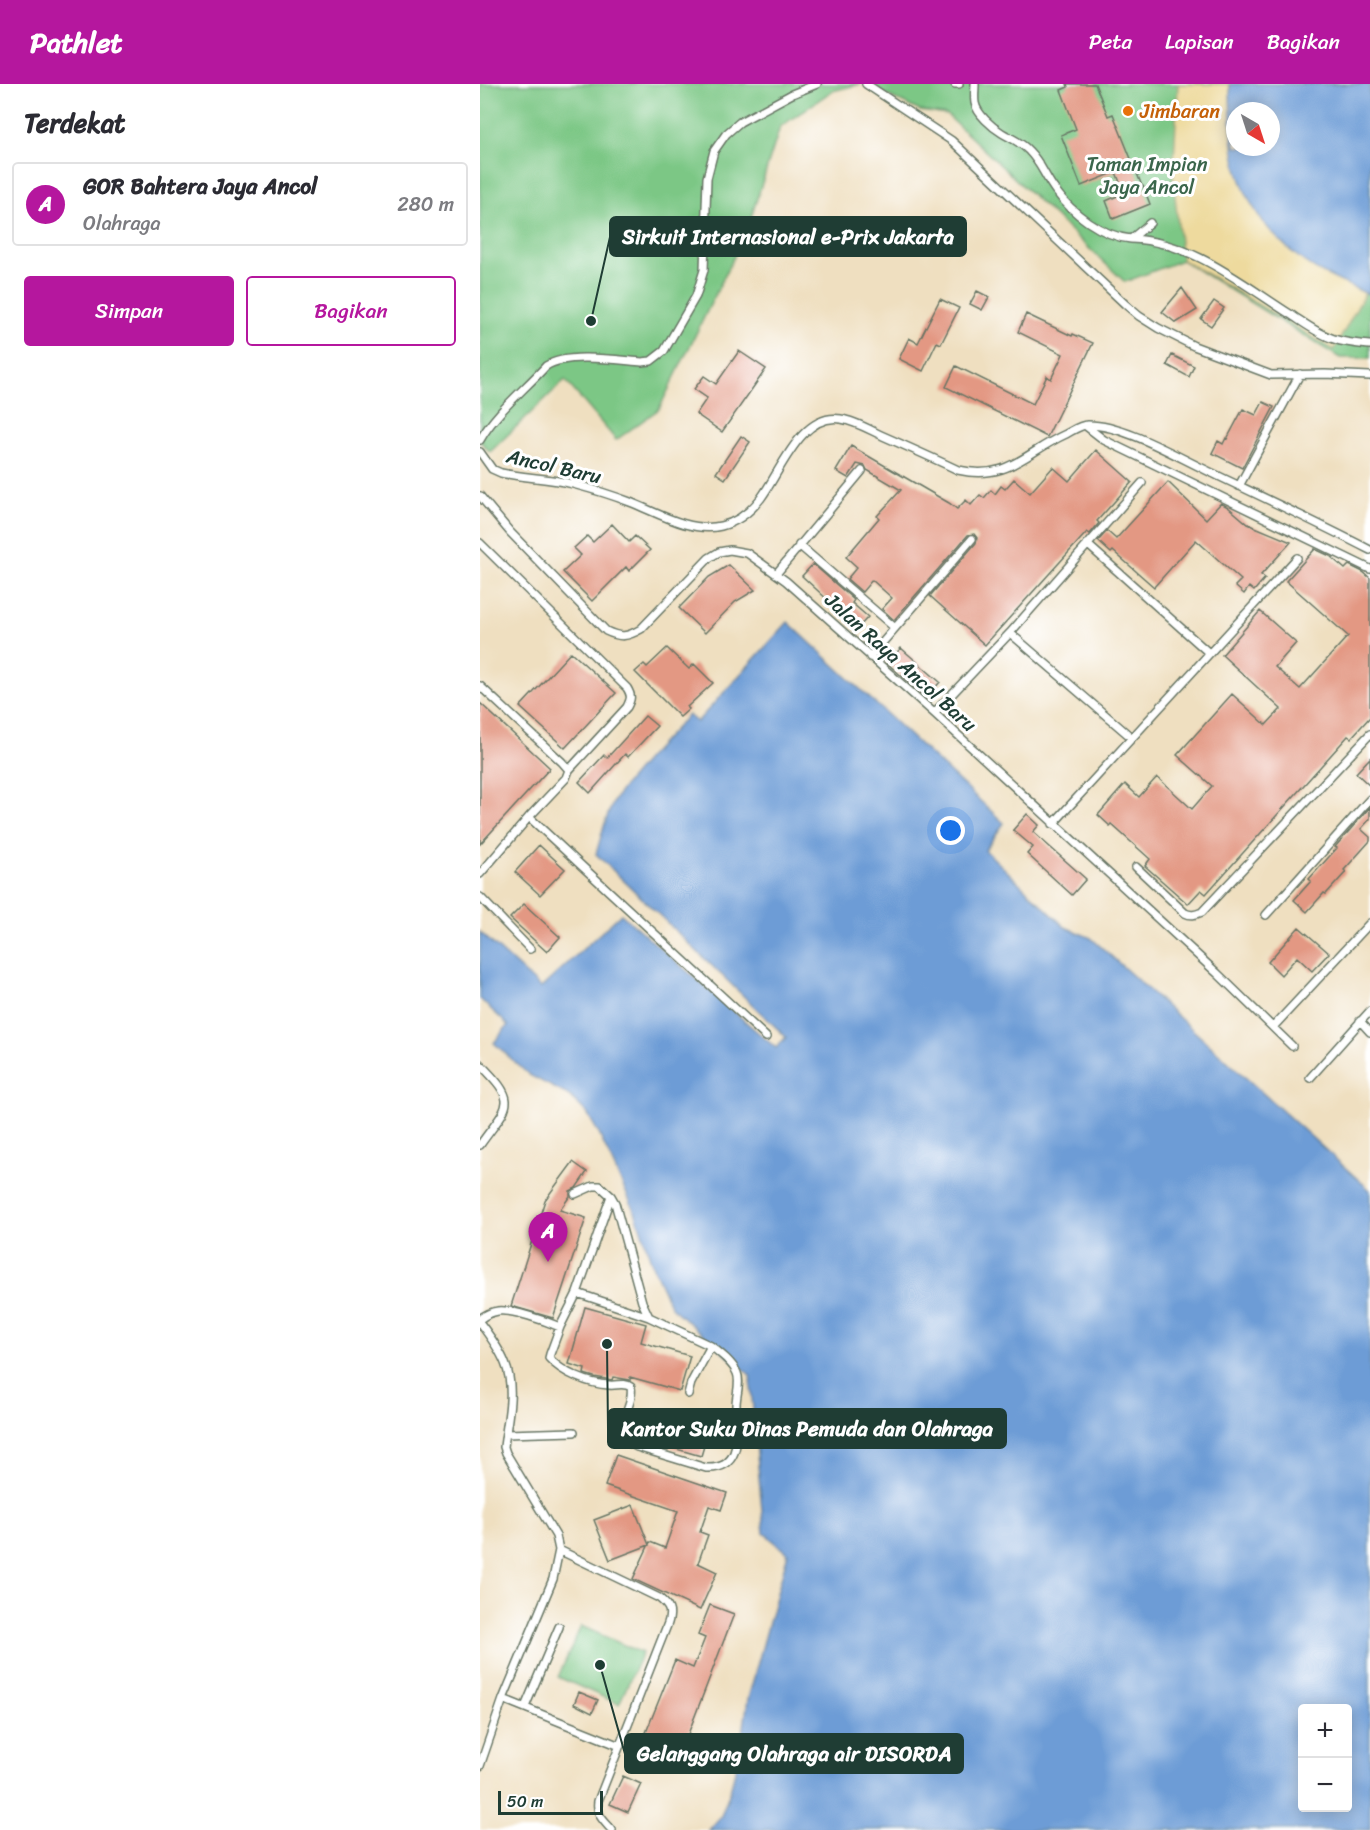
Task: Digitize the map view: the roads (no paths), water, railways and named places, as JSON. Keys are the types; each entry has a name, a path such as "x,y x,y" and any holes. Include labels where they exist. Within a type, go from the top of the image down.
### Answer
{"lane":[{"path":"480,440 482,430 552,362 588,358 642,362 651,361 664,351 701,285 704,270 707,178 714,151 726,134 740,122 792,94 817,84"},
{"path":"866,84 952,141 1139,316 1194,346 1271,375 1370,376"},
{"path":"975,84 975,104 981,115 1001,133 1021,142 1031,152 1054,189 1073,210 1107,233 1119,238 1154,241 1174,246 1206,260 1332,339 1370,345"},
{"path":"1131,239 1150,223"},
{"path":"1239,486 1300,374"},
{"name":"Ancol Baru","path":"480,452 492,469 501,473 572,484 628,501 687,525 705,528 723,526 738,520 752,509 788,453 802,436 816,423 829,418 841,418 958,470 974,474 988,473 1012,466 1058,438 1085,425"},
{"path":"1085,425 1128,433 1323,525 1370,550"},
{"path":"1085,425 1104,440 1370,569"},
{"path":"776,574 862,471"},
{"path":"934,713 1010,633 1142,483"},
{"name":"Jalan Raya Ancol Baru","path":"480,496 510,532 606,631 616,636 630,635 641,628 709,558 719,552 747,553 776,574 934,713 1274,1026 1292,1046"},
{"path":"870,657 972,539"},
{"path":"480,543 627,688 631,698 627,707 569,770 566,778 480,873"},
{"path":"1087,544 1209,653"},
{"path":"799,545 895,628"},
{"path":"1053,824 1297,558"},
{"path":"1010,633 1131,737"},
{"path":"480,686 569,770"},
{"path":"1136,867 1185,913 1196,915 1202,912 1370,734"},
{"path":"1266,915 1370,799"},
{"path":"529,817 766,1037"},
{"path":"480,897 530,949"},
{"path":"1274,1026 1370,923"},
{"path":"1310,1078 1370,1011"},
{"path":"1360,1021 1370,1032"},
{"path":"480,1064 504,1091 507,1100 505,1111 480,1145"},
{"path":"575,1194 593,1186 600,1186 611,1196 615,1203 642,1302 649,1317"},
{"path":"577,1293 649,1317 711,1346 731,1365 739,1379 736,1403 736,1447 732,1457 725,1465 717,1469 706,1468 637,1447 621,1439 620,1427 630,1398 631,1387 627,1384 608,1385 587,1380 568,1372 549,1358 577,1293 611,1196"},
{"path":"480,1766 503,1699 553,1579 559,1550 556,1536 506,1453 504,1447 511,1399 510,1377 497,1347 480,1321 488,1314 499,1310 538,1318 560,1328"},
{"path":"688,1394 711,1346"},
{"path":"506,1434 574,1432"},
{"path":"559,1550 659,1598 669,1608 668,1623 598,1801 599,1816 612,1830"},
{"path":"525,1707 559,1627"},
{"path":"503,1699 620,1746"}],"water":[{"path":"1230,84 1370,84 1370,294 1315,269 1302,260 1279,240 1259,217 1244,190 1235,156 1280,156 1280,102 1231,102"},
{"path":"788,622 1004,823 985,850 1065,927 1091,938 1370,1190 1370,1830 709,1830 721,1816 730,1791 741,1748 748,1699 788,1553 764,1533 750,1375 671,1307 653,1267 636,1214 587,1113 570,1096 529,1075 494,1043 508,1025 480,999 480,932 541,988 621,914 776,1048 786,1037 596,854 605,822 619,793 688,715 697,722"}],"place":[{"name":"Jimbaran","path":"1128,111"},
{"name":"Sirkuit Internasional e-Prix Jakarta","path":"591,321"},
{"name":"GOR Bahtera Jaya Ancol","path":"548,1262"},
{"name":"Kantor Suku Dinas Pemuda dan Olahraga","path":"607,1344"},
{"name":"Gelanggang Olahraga air DISORDA","path":"600,1665"}],"park label":[{"name":"Taman Impian Jaya Ancol","path":"1147,176"}]}
